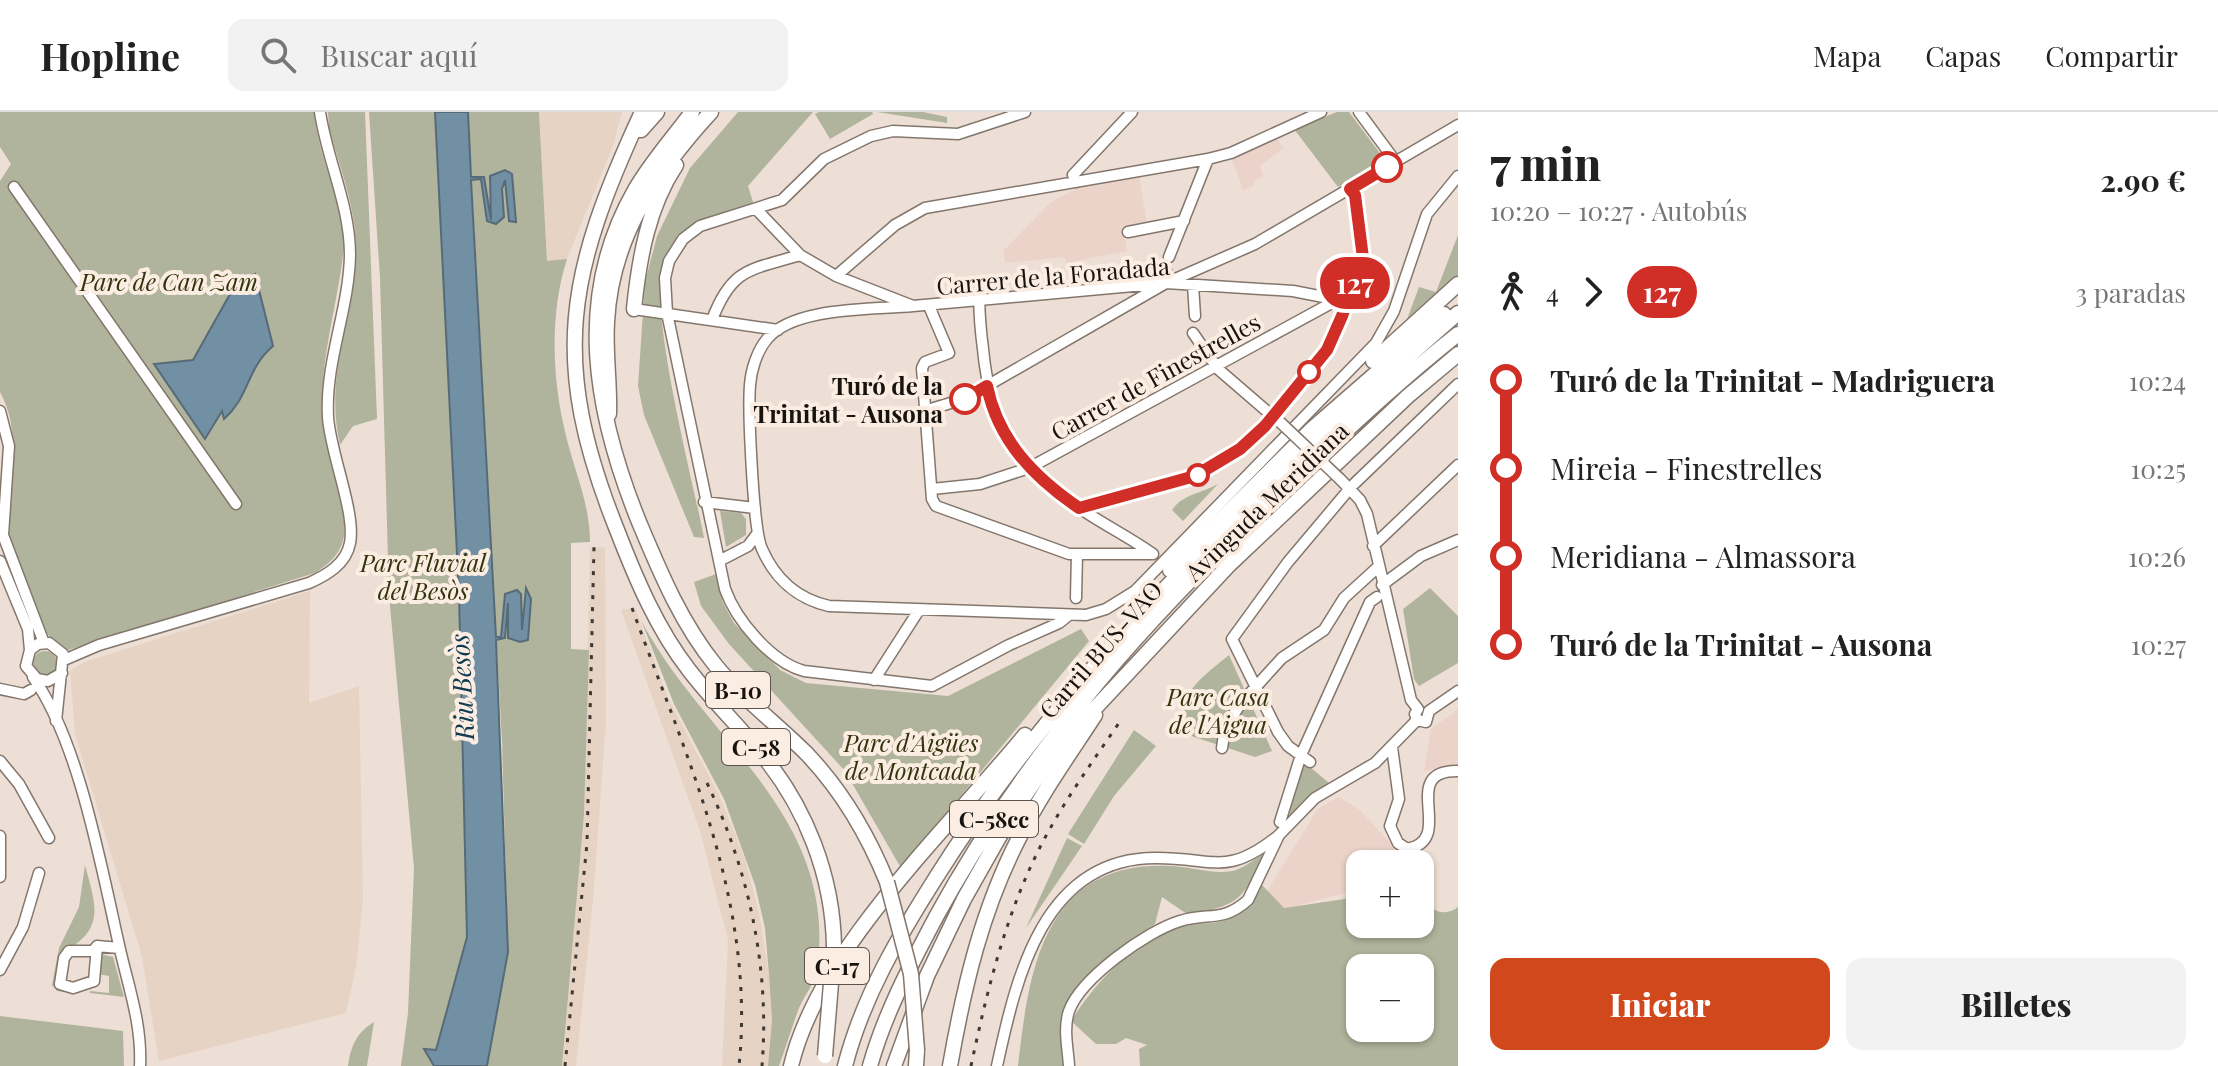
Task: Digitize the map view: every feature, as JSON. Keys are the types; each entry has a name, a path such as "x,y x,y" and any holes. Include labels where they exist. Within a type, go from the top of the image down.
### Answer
{"highway":[{"path":"622,162 642,112"},
{"path":"641,130 650,112"},
{"path":"641,130 657,112"},
{"name":"B-10","path":"692,112 635,189 606,260 596,311 595,356 602,409 626,488 678,609 725,677 804,752 839,793 870,843 887,882 911,974 916,1066"},
{"path":"609,434 607,321 621,249 654,182 712,112"},
{"path":"634,309 641,254 660,195 672,171 712,112"},
{"name":"C-58","path":"641,130 622,162 586,249 574,312 575,378 591,458 632,568 669,640 698,682 773,768 796,804 815,845 828,889 834,947 825,1061"},
{"path":"1312,429 1349,385 1458,284"},
{"path":"845,1066 872,989 914,913 976,816 1026,749 1112,646 1155,587 1312,429 1410,341 1458,306"},
{"path":"1112,646 1212,543 1458,313"},
{"name":"Carril BUS-VAO","path":"870,1066 890,1005 989,826 1051,739 1122,650 1265,505 1414,368 1458,334"},
{"name":"Avinguda Meridiana","path":"1113,688 1229,565 1408,396 1458,354"},
{"name":"C-17","path":"791,1066 811,1011 854,940 1086,663 1155,587"},
{"path":"894,1066 935,959 980,868 1027,792 1068,735 1113,688"},
{"path":"951,1062 970,966 1006,865 1050,783 1113,688"},
{"path":"890,1005 950,875 1026,749"},
{"path":"853,1066 861,1037 914,913"}],"street":[{"path":"64,660 99,645 309,583 336,568 345,557 351,527 330,438 328,399 333,344 349,272 349,242 320,112"},
{"path":"1025,112 958,134 893,131 863,138 824,159 788,197 757,210 710,221 683,239 667,269 667,313 704,502 729,599 738,616 787,664 804,671 932,686 1050,620 1099,612 1130,596 1381,337 1394,311 1427,214 1458,176"},
{"path":"1076,182 1073,175 1132,112"},
{"path":"836,276 895,225 925,208 1208,159 1231,153 1321,112"},
{"path":"1359,112 1396,162"},
{"path":"924,411 962,400 1167,275 1255,244 1458,125"},
{"path":"1169,256 1208,159"},
{"path":"14,187 236,504"},
{"path":"1079,508 1195,476 1248,443 1276,419 1331,345 1363,258 1355,195 1350,189"},
{"name":"Carrer de la Foradada","path":"757,210 800,255 868,291 913,306 978,302 1167,275 1193,285 1293,291 1334,299"},
{"path":"1128,232 1184,221"},
{"path":"712,320 726,288 736,278 800,255"},
{"path":"980,282 978,302 987,386 1000,427 1029,468 1079,508 1165,560"},
{"path":"1193,285 1193,315"},
{"path":"861,311 871,301 868,291"},
{"path":"1334,299 1347,303"},
{"name":"Carrer de Finestrelles","path":"932,494 980,484 1029,468 1334,299"},
{"path":"913,306 817,315 778,330 761,349 750,386 755,508 757,534 771,567 805,598 842,608 919,610 1050,620"},
{"path":"929,306 949,353 923,364 932,494 943,510 1058,552 1152,554"},
{"path":"634,309 778,330"},
{"path":"1194,333 1216,367 1350,488 1367,514 1411,700 1421,713"},
{"name":"Avinguda Meridiana","path":"1257,688 1232,639 1288,562 1350,488 1458,384"},
{"path":"0,411 9,446 3,535 44,643 59,649 64,660 56,721"},
{"path":"1373,546 1458,465"},
{"path":"704,502 755,508"},
{"path":"719,561 748,546 757,534"},
{"path":"1382,585 1421,556 1458,540"},
{"path":"1076,598 1077,554"},
{"path":"0,561 28,629 30,650 26,666 56,721 100,854 119,948 139,1024 140,1066"},
{"path":"1222,748 1225,728 1241,703 1282,658 1324,630 1344,598 1379,566"},
{"path":"1280,822 1370,602 1377,597"},
{"path":"874,680 919,610"},
{"path":"30,650 44,643"},
{"path":"33,677 48,681 62,673"},
{"path":"1257,688 1278,732 1288,746 1305,759"},
{"path":"0,689 24,694 31,690"},
{"path":"997,1066 1007,1018 1029,952 1047,916 1072,889 1108,868 1145,859 1236,862 1279,835 1315,798 1354,778 1392,747 1421,713 1458,691"},
{"path":"1392,747 1399,799 1390,826 1398,843 1407,849 1423,843 1429,834 1429,784 1433,777 1443,771 1458,771"},
{"path":"0,761 19,784 49,838"},
{"path":"1069,1066 1066,1024 1084,983 1170,924 1192,918 1219,918 1239,907 1248,900 1279,835"},
{"path":"0,836 0,877"},
{"path":"0,970 23,927 39,873"},
{"path":"97,946 119,948"},
{"path":"97,946 94,981 73,988 60,984 64,958 69,951 93,951 97,946"}],"shaded area":[{"path":"539,112 622,112 613,146 567,259 547,262"},
{"path":"1277,139 1283,148 1260,166 1263,175 1254,181 1254,186 1243,190 1231,157"},
{"path":"1139,176 1147,224 1124,229 1127,251 1066,263 1064,257 1005,263 1003,251 1051,202 1082,186"},
{"path":"605,547 606,722 593,900 576,1066 562,1066 584,814 590,548"},
{"path":"310,591 309,703 359,686 363,900 356,967 346,1013 159,1061 142,957 75,734 70,671 84,662"},
{"path":"635,608 667,696 720,797 745,859 759,913 769,975 772,1020 768,1066 722,1066 728,940 700,831 621,610"},
{"path":"1458,709 1458,766 1424,771 1431,729"},
{"path":"1339,797 1360,810 1396,849 1346,850 1346,893 1284,909 1267,891 1318,809"}],"green space":[{"name":"Parc de Can Zam","path":"0,112 314,112 320,146 339,211 344,245 324,372 323,415 343,510 344,536 337,553 320,570 68,650 47,633 8,535 7,508 13,442 7,409 0,392 0,181 11,164 0,147"},
{"path":"328,112 365,112 377,419 353,426 340,445 335,392 352,298 356,248 350,202 329,127"},
{"name":"Parc Fluvial del Besòs","path":"369,112 435,112 459,594 467,937 436,1050 426,1049 434,1066 401,1066 408,1013 414,868 389,595 380,278"},
{"name":"Parc Fluvial del Besòs","path":"468,112 539,112 547,261 567,259 555,321 555,365 560,407 584,498 590,542 571,543 571,649 589,650 584,814 562,1066 487,1066 508,952 502,742"},
{"path":"738,112 813,112 748,186 754,205 715,217 690,230 664,261 660,283 666,353 704,538 694,537 644,415 638,386 645,282 657,236 690,168"},
{"path":"877,112 923,112 947,117 947,123"},
{"path":"1337,112 1349,112 1385,160 1338,187 1294,129"},
{"path":"815,114 873,114 830,139"},
{"path":"1458,235 1458,280 1406,322 1419,287 1436,292"},
{"path":"1218,484 1183,521 1172,510 1187,497"},
{"path":"720,511 741,513 746,519 746,535 726,547"},
{"name":"Parc d'Aigües de Montcada","path":"716,574 723,603 734,623 780,670 806,683 948,696 1081,629 1089,641 901,868 845,771 729,644 701,606 694,582"},
{"path":"1430,588 1458,616 1458,663 1419,686 1414,679 1403,609"},
{"path":"641,620 667,663 760,782 787,822 808,866 818,915 817,970 799,1008 779,1066 768,1066 772,1020 769,975 765,928 755,885 724,799 674,704"},
{"path":"45,651 54,654 57,663 54,672 45,675 36,672 33,663 36,654"},
{"name":"Parc Casa de l'Aigua","path":"1229,655 1272,751 1255,757 1179,732 1179,719 1187,697 1201,679"},
{"path":"1134,730 1156,746 1114,796 1084,844 1068,834"},
{"name":"Parc Casa de l'Aigua","path":"1303,761 1329,783 1309,796 1289,816"},
{"path":"1067,838 1082,846 1026,928"},
{"path":"1268,851 1252,880 1230,903 1187,914 1162,897 1155,924 1085,977 1065,1009 1064,1066 1018,1066 1029,993 1038,959 1051,928 1069,902 1094,882 1127,869 1169,866 1228,872"},
{"path":"85,865 94,902 93,922 89,931 70,948 60,987 65,992 57,991 52,985 59,948 79,907"},
{"path":"1262,885 1284,908 1346,899 1346,938 1434,938 1434,909 1447,912 1458,907 1458,1066 1140,1066 1139,1049 1147,1045 1126,1038 1116,1044 1096,1044 1071,1021 1110,971 1148,941 1179,928 1216,922 1237,913"},
{"path":"100,954 113,957 124,997 90,993 109,993 109,976 97,974"},
{"path":"0,1016 123,1031 124,1066 0,1066"},
{"path":"374,1022 367,1066 348,1066 355,1041"}],"water":[{"path":"435,112 468,112 471,177 484,177 491,220 490,176 505,170 512,174 516,222 509,221 505,180 502,189 504,217 496,224 487,221 481,179 471,180 496,637 501,637 505,594 517,590 521,594 522,630 526,588 531,599 528,640 520,642 508,638 508,603 505,638 496,640 508,952 487,1066 434,1066 424,1049 436,1050 467,937 459,594"},
{"path":"255,274 273,346 258,364 239,401 224,419 222,411 205,439 154,364 193,360 234,287"}],"railway":[{"path":"565,1066 587,843 594,546"},
{"path":"632,608 694,775 727,889 737,947 741,1006 739,1066"},
{"path":"971,1066 992,976 1010,918 1033,861 1055,819 1121,720"},
{"path":"707,783 734,851 753,921 763,993 762,1066"}],"bus line":[{"name":"127","path":"965,399 987,386 996,418 1020,457 1034,473 1079,508 1180,482 1203,472 1258,434 1331,345 1363,258 1355,195 1350,189 1387,167"}],"place":[{"name":"Turó de la Trinitat - Ausona","path":"965,399"}],"water label":[{"name":"Riu Besòs","path":"461,687"}]}
